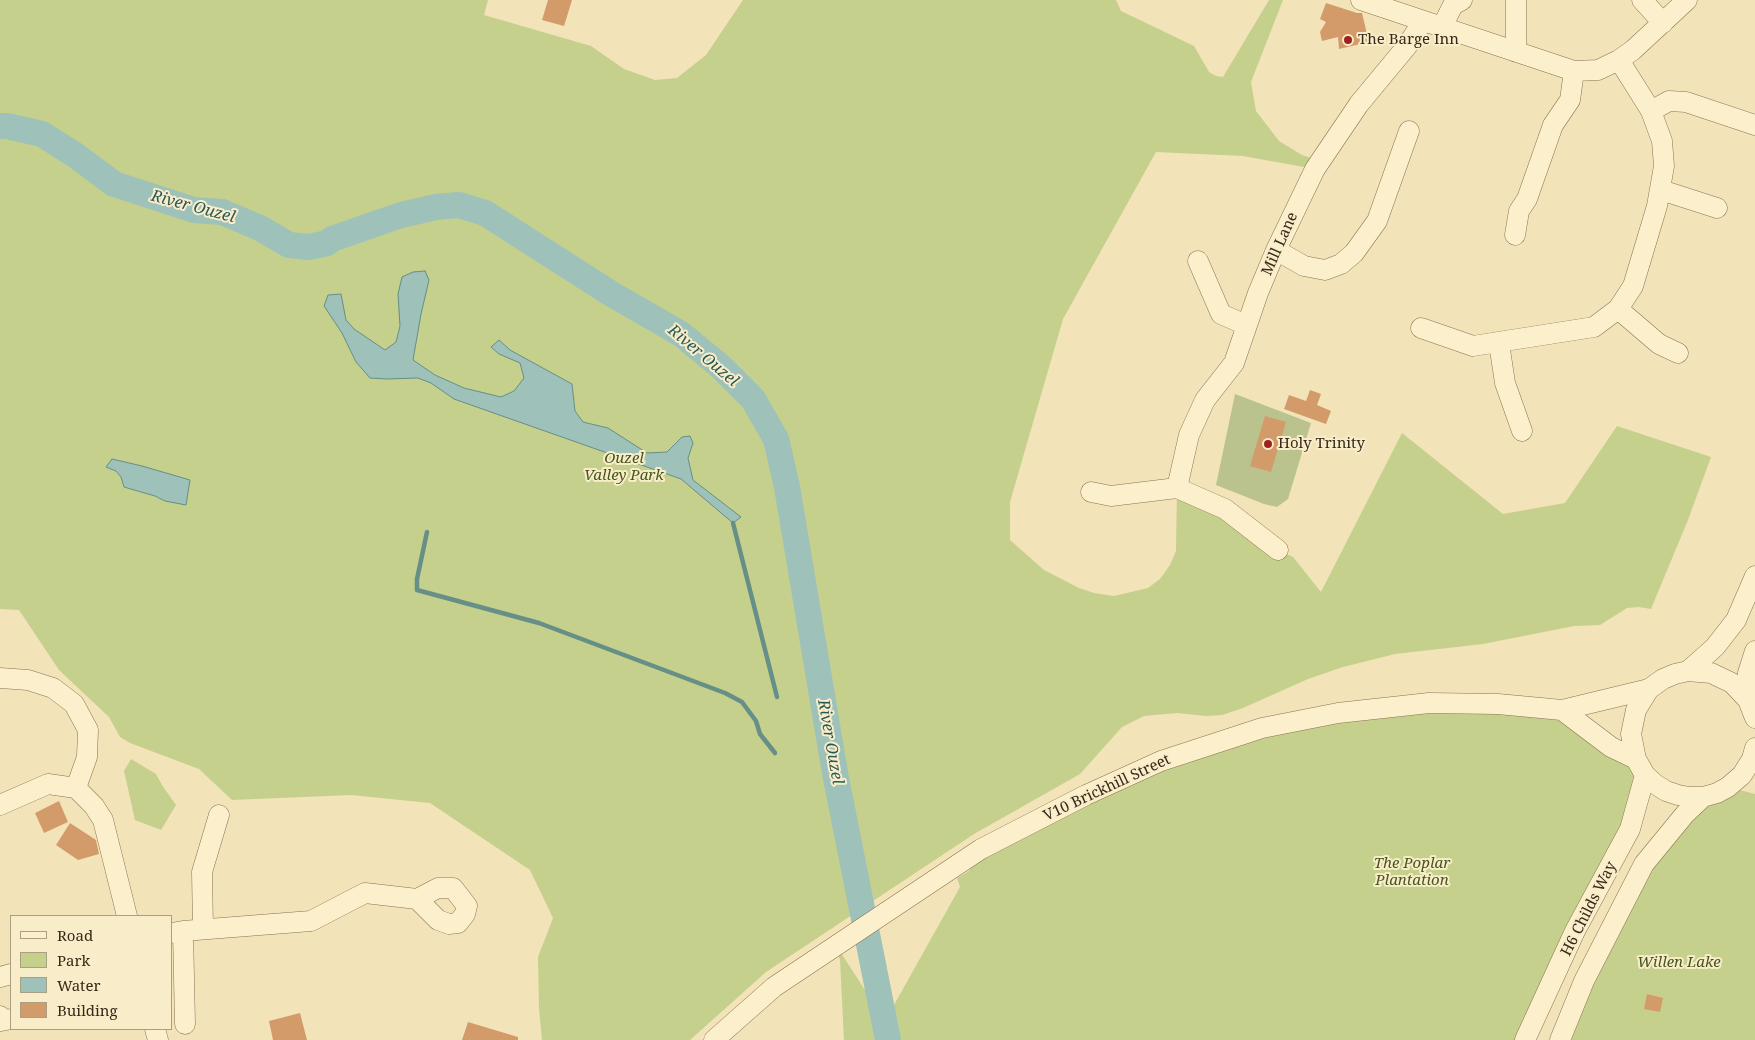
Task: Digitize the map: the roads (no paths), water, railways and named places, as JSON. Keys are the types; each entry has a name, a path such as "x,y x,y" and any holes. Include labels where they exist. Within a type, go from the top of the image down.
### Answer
{"street":[{"path":"1360,0 1574,71 1598,70 1620,60 1687,0"},
{"path":"1442,27 1453,6 1462,0"},
{"path":"1516,0 1516,52"},
{"path":"1642,0 1663,23"},
{"name":"Mill Lane","path":"1177,488 1189,435 1205,400 1234,363 1246,325 1276,250 1320,161 1359,104 1407,46 1423,21"},
{"path":"1421,328 1473,346 1594,327 1618,309 1633,286 1660,190 1664,166 1662,141 1651,111 1620,60"},
{"path":"1515,235 1519,211 1527,199 1554,125 1570,100 1574,71"},
{"path":"1651,111 1669,101 1686,102 1755,125"},
{"path":"1276,250 1304,266 1325,270 1340,264 1354,253 1377,221 1408,131"},
{"path":"1660,190 1717,208"},
{"path":"1198,261 1221,314 1246,325"},
{"path":"1618,309 1658,344 1678,353"},
{"path":"1499,343 1506,383 1522,430"},
{"path":"1091,492 1111,496 1177,488 1224,509 1278,550"},
{"path":"1681,672 1716,646 1736,620 1755,576"},
{"path":"1751,708 1748,673 1755,651"},
{"path":"1681,672 1711,673 1732,683 1751,708"},
{"name":"V10 Brickhill Street","path":"714,1040 774,987 981,849 1086,795 1161,761 1262,728 1338,713 1429,703 1498,704 1562,710 1651,688 1663,679 1681,672"},
{"path":"0,678 28,680 53,688 74,704 88,730 87,757 76,788"},
{"path":"1640,767 1631,734 1632,722 1642,699 1651,688"},
{"path":"1562,710 1640,767 1660,787 1678,795 1703,797 1728,787 1742,775 1752,759 1755,748"},
{"name":"H6 Childs Way","path":"1525,1040 1575,931 1630,829 1640,767"},
{"path":"0,805 48,784 76,788 94,806 103,820 127,915"},
{"path":"1728,787 1755,786"},
{"name":"H6 Childs Way","path":"1560,1040 1584,982 1644,864 1685,814 1703,797"},
{"path":"204,929 202,872 219,815"},
{"path":"185,1024 177,932 312,922 365,893 417,899"},
{"path":"0,1016 1,1021 10,1019"}],"water":[{"path":"425,271 429,280 413,360 435,375 464,388 501,397 514,391 524,378 520,363 499,354 491,347 499,340 510,350 572,384 575,411 583,422 608,428 647,453 667,452 682,437 690,436 693,443 688,458 693,480 741,517 733,523 681,479 454,399 431,383 418,378 370,378 356,362 342,333 324,306 328,295 341,294 346,320 354,329 385,350 396,342 400,326 398,294 402,277 413,272"},
{"path":"112,459 190,480 186,505 165,501 155,496 124,487 121,477 116,471 106,467"}],"waterway":[{"name":"River Ouzel","path":"0,126 42,134 75,155 114,184 194,210 222,212 260,228 289,245 309,247 327,243 332,239 401,215 436,207 459,205 485,213 610,293 681,334 721,367 753,399 776,439 787,487 835,773 888,1040"},
{"path":"733,523 777,697"},
{"path":"427,532 417,579 417,590 539,623 725,693 742,702 756,721 760,734 775,753"}],"place":[{"name":"The Barge Inn","path":"1348,40"},
{"name":"Holy Trinity","path":"1268,444"}],"park label":[{"name":"Ouzel Valley Park","path":"624,468"},
{"name":"The Poplar Plantation","path":"1412,872"},
{"name":"Willen Lake","path":"1679,963"}]}
